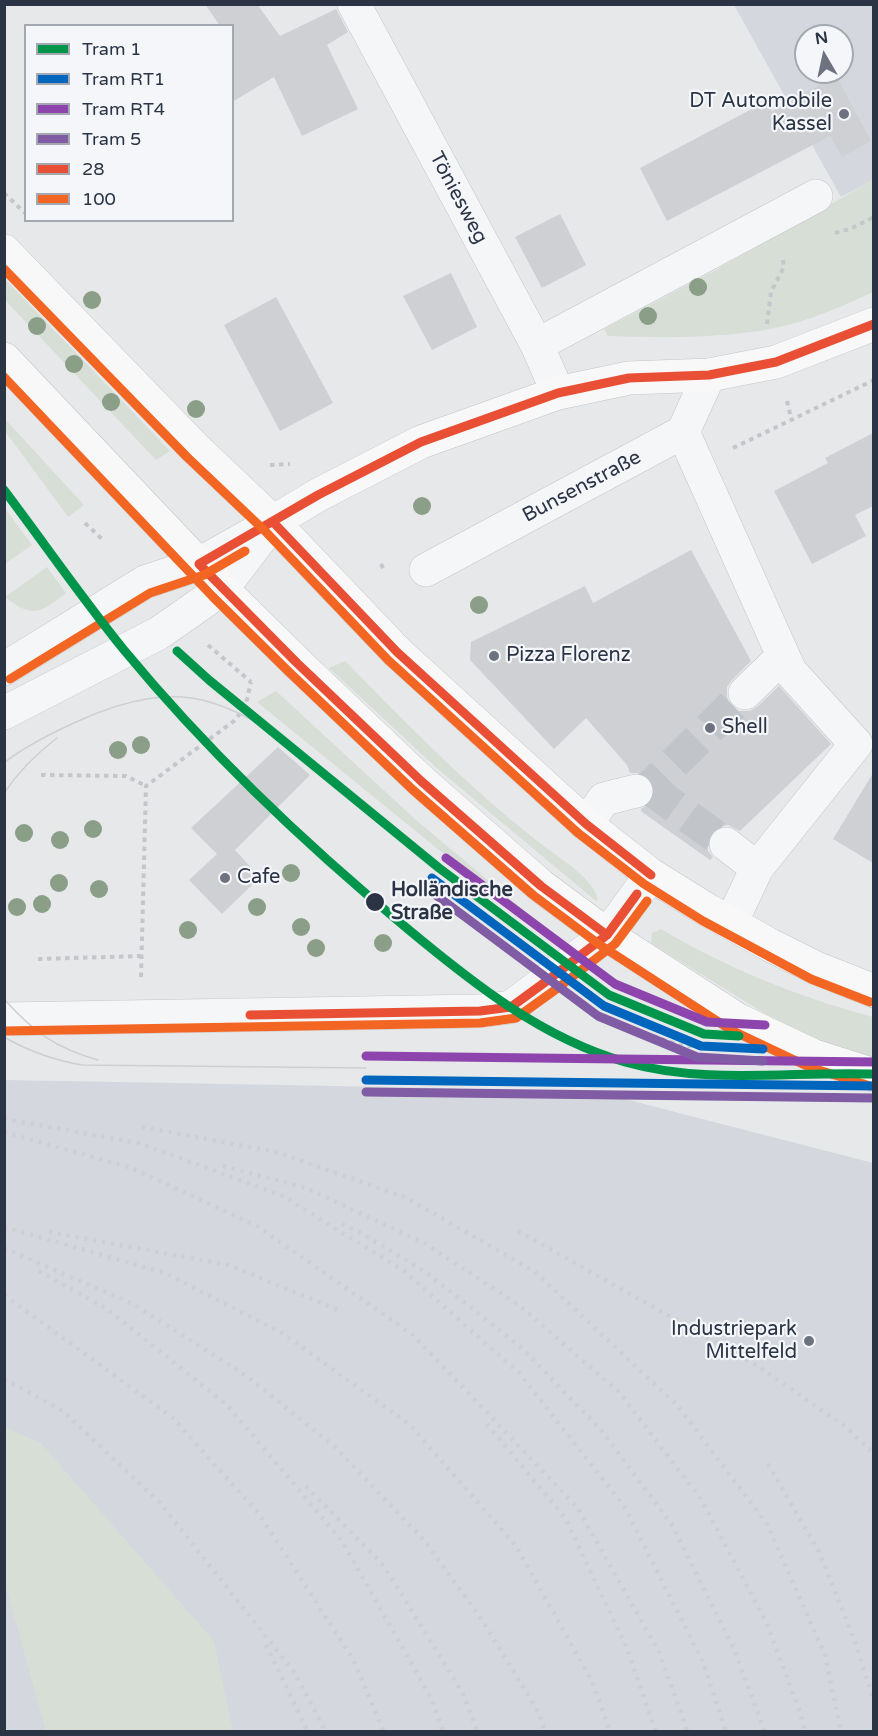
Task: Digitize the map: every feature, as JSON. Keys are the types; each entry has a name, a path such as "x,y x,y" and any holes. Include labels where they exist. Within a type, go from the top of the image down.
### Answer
{"main road":[{"path":"4,251 196,449 273,522 396,652 585,824 651,875 731,923 816,968 873,991"},
{"path":"273,522 318,495 421,442 558,393 629,378 709,375 776,362 873,324"},
{"path":"4,359 222,589 421,781 541,886 607,935 738,1020 814,1056 873,1075"}],"street":[{"name":"Töniesweg","path":"354,4 537,345 558,393"},
{"path":"537,345 816,196"},
{"path":"709,375 683,432 790,671 856,744 757,868 731,923"},
{"name":"Bunsenstraße","path":"426,570 683,432"},
{"path":"8,659 145,582 199,564 273,522"},
{"path":"4,713 159,633 222,589 273,522"},
{"path":"745,693 783,656"},
{"path":"585,824 604,799 636,791"},
{"path":"726,844 757,868"},
{"path":"4,1019 468,1012 511,1007 607,935 651,875"}],"path":[{"path":"4,193 24,212"},
{"path":"766,328 771,292 784,267 783,257"},
{"path":"791,418 873,380"},
{"path":"85,523 102,539"},
{"path":"146,786 234,721 245,708 251,682 202,640"},
{"path":"40,775 126,776 146,786"},
{"path":"141,1017 146,786"},
{"path":"38,959 141,956"},
{"path":"619,1024 679,1045 714,1048"}],"shaded area":[{"path":"734,5 873,5 873,180 841,197"},
{"path":"873,180 873,292 814,317 767,330 698,336 644,337 608,336 604,329 714,271"},
{"path":"5,279 170,451 156,460 5,300"},
{"path":"5,419 84,505 68,517 5,431"},
{"path":"4,507 32,545 5,564 4,564"},
{"path":"47,567 66,593 57,600 43,609 30,611 5,597"},
{"path":"345,661 462,776 536,840 581,874 589,882 598,899 596,901 439,770 329,668"},
{"path":"276,691 416,820 545,928 546,937 257,702"},
{"path":"661,929 712,957 764,981 873,1017 873,1062 818,1043 775,1020 651,943 652,933"},
{"name":"Industriepark Mittelfeld","path":"5,1080 445,1088 617,1097 873,1163 873,1731 5,1732"},
{"path":"4,1427 41,1443 214,1641 233,1731 46,1731 5,1584"}],"building":[{"path":"205,4 257,4 280,36 336,9 348,32 327,45 358,109 302,136 274,77 234,101 234,24 219,24"},
{"path":"821,84 840,84 871,141 842,157 830,136 667,221 640,168 767,101 772,111"},
{"path":"560,214 586,265 542,288 515,237"},
{"path":"451,273 477,327 432,350 403,296"},
{"path":"276,297 333,403 280,431 224,325"},
{"path":"873,433 873,506 855,515 866,536 812,564 774,491 828,463 825,458"},
{"path":"691,550 751,661 727,687 727,697 731,706 739,711 750,711 779,686 831,744 740,831 728,825 718,827 712,832 707,842 708,851 713,857 710,860 642,812 641,809 649,804 654,796 654,787 650,778 641,773 630,773 627,765 586,718 554,749 470,660 471,642 585,586 593,603"},
{"path":"278,747 310,775 235,850 260,877 222,914 189,880 217,854 191,828"},
{"path":"873,773 873,863 833,839"}],"tunnel":[{"path":"636,791 649,788 745,693"},
{"path":"649,788 726,844"}],"tram line":[{"name":"1","path":"4,490 124,650 224,761 296,831 371,898 458,970 510,1007 565,1039 595,1052 655,1069 748,1076 874,1074"},
{"name":"1","path":"177,651 209,680 439,868 609,995 704,1034 739,1036"},
{"path":"4,763 35,742 85,718 117,706 165,697 195,698 207,701 231,710 276,733"},
{"path":"4,793 28,763 57,738"},
{"name":"RT4","path":"446,858 615,984 707,1022 765,1025"},
{"name":"RT1","path":"432,878 604,1006 701,1046 763,1049"},
{"name":"5","path":"425,887 598,1016 697,1057 763,1061"},
{"path":"4,999 25,1021 46,1037 69,1050 98,1060"},
{"path":"4,1037 42,1055 82,1065 366,1068"},
{"name":"RT4","path":"366,1056 874,1062"},
{"name":"RT1","path":"366,1080 874,1086"},
{"name":"5","path":"366,1092 874,1098"}],"railway":[{"path":"4,1119 139,1143 283,1196 404,1271 519,1373 624,1506 703,1662 726,1732"},
{"path":"142,1127 276,1152 405,1197 534,1271 678,1406 767,1524 825,1655 841,1732"},
{"path":"4,1132 132,1168 257,1226 413,1335 577,1507 659,1652 688,1732"},
{"path":"223,1166 306,1188 426,1244 520,1306 619,1392 701,1499 767,1624 800,1712 805,1732"},
{"path":"342,1224 424,1271 521,1347 601,1430 672,1525 734,1649 765,1732"},
{"path":"4,1227 165,1273 284,1334 410,1425 516,1546 593,1683 610,1732"},
{"path":"518,1231 756,1365 846,1427 874,1454"},
{"path":"49,1232 229,1265 343,1312"},
{"path":"4,1248 133,1304 245,1375 334,1446 424,1540 480,1617 539,1713 545,1732"},
{"path":"39,1271 107,1309 228,1406 342,1541 432,1700 443,1732"},
{"path":"4,1295 173,1418 259,1514 354,1661 384,1732"},
{"path":"4,1379 63,1411 160,1503 294,1672 326,1732"},
{"path":"487,1424 565,1518 626,1646 656,1732"},
{"path":"768,1464 819,1552 854,1639 874,1702"},
{"path":"306,1486 384,1566 462,1692 478,1732"},
{"path":"266,1645 308,1732"}],"transit line":[{"name":"100","path":"4,269 187,457 265,531 388,660 578,833 644,884 703,921 811,979 870,1002"},
{"name":"28","path":"607,935 541,886 421,781 297,663 199,564 318,495 421,442 558,393 629,378 709,375 776,362 874,324"},
{"name":"100","path":"4,377 213,597 289,672 413,790 533,895 600,945 731,1030 809,1067 870,1086"},
{"name":"28","path":"273,522 397,652 586,824 651,875"},
{"name":"100","path":"10,679 150,593 204,575 245,551"},
{"name":"28","path":"250,1015 480,1011 511,1007 607,935 637,894"},
{"name":"100","path":"4,1031 480,1023 516,1018 615,944 647,901"}],"place":[{"name":"DT Automobile Kassel","path":"844,114"},
{"name":"Pizza Florenz","path":"494,656"},
{"name":"Shell","path":"710,728"},
{"name":"Cafe","path":"225,878"},
{"name":"Holländische Straße","path":"375,902"},
{"name":"Industriepark Mittelfeld","path":"809,1341"}]}
